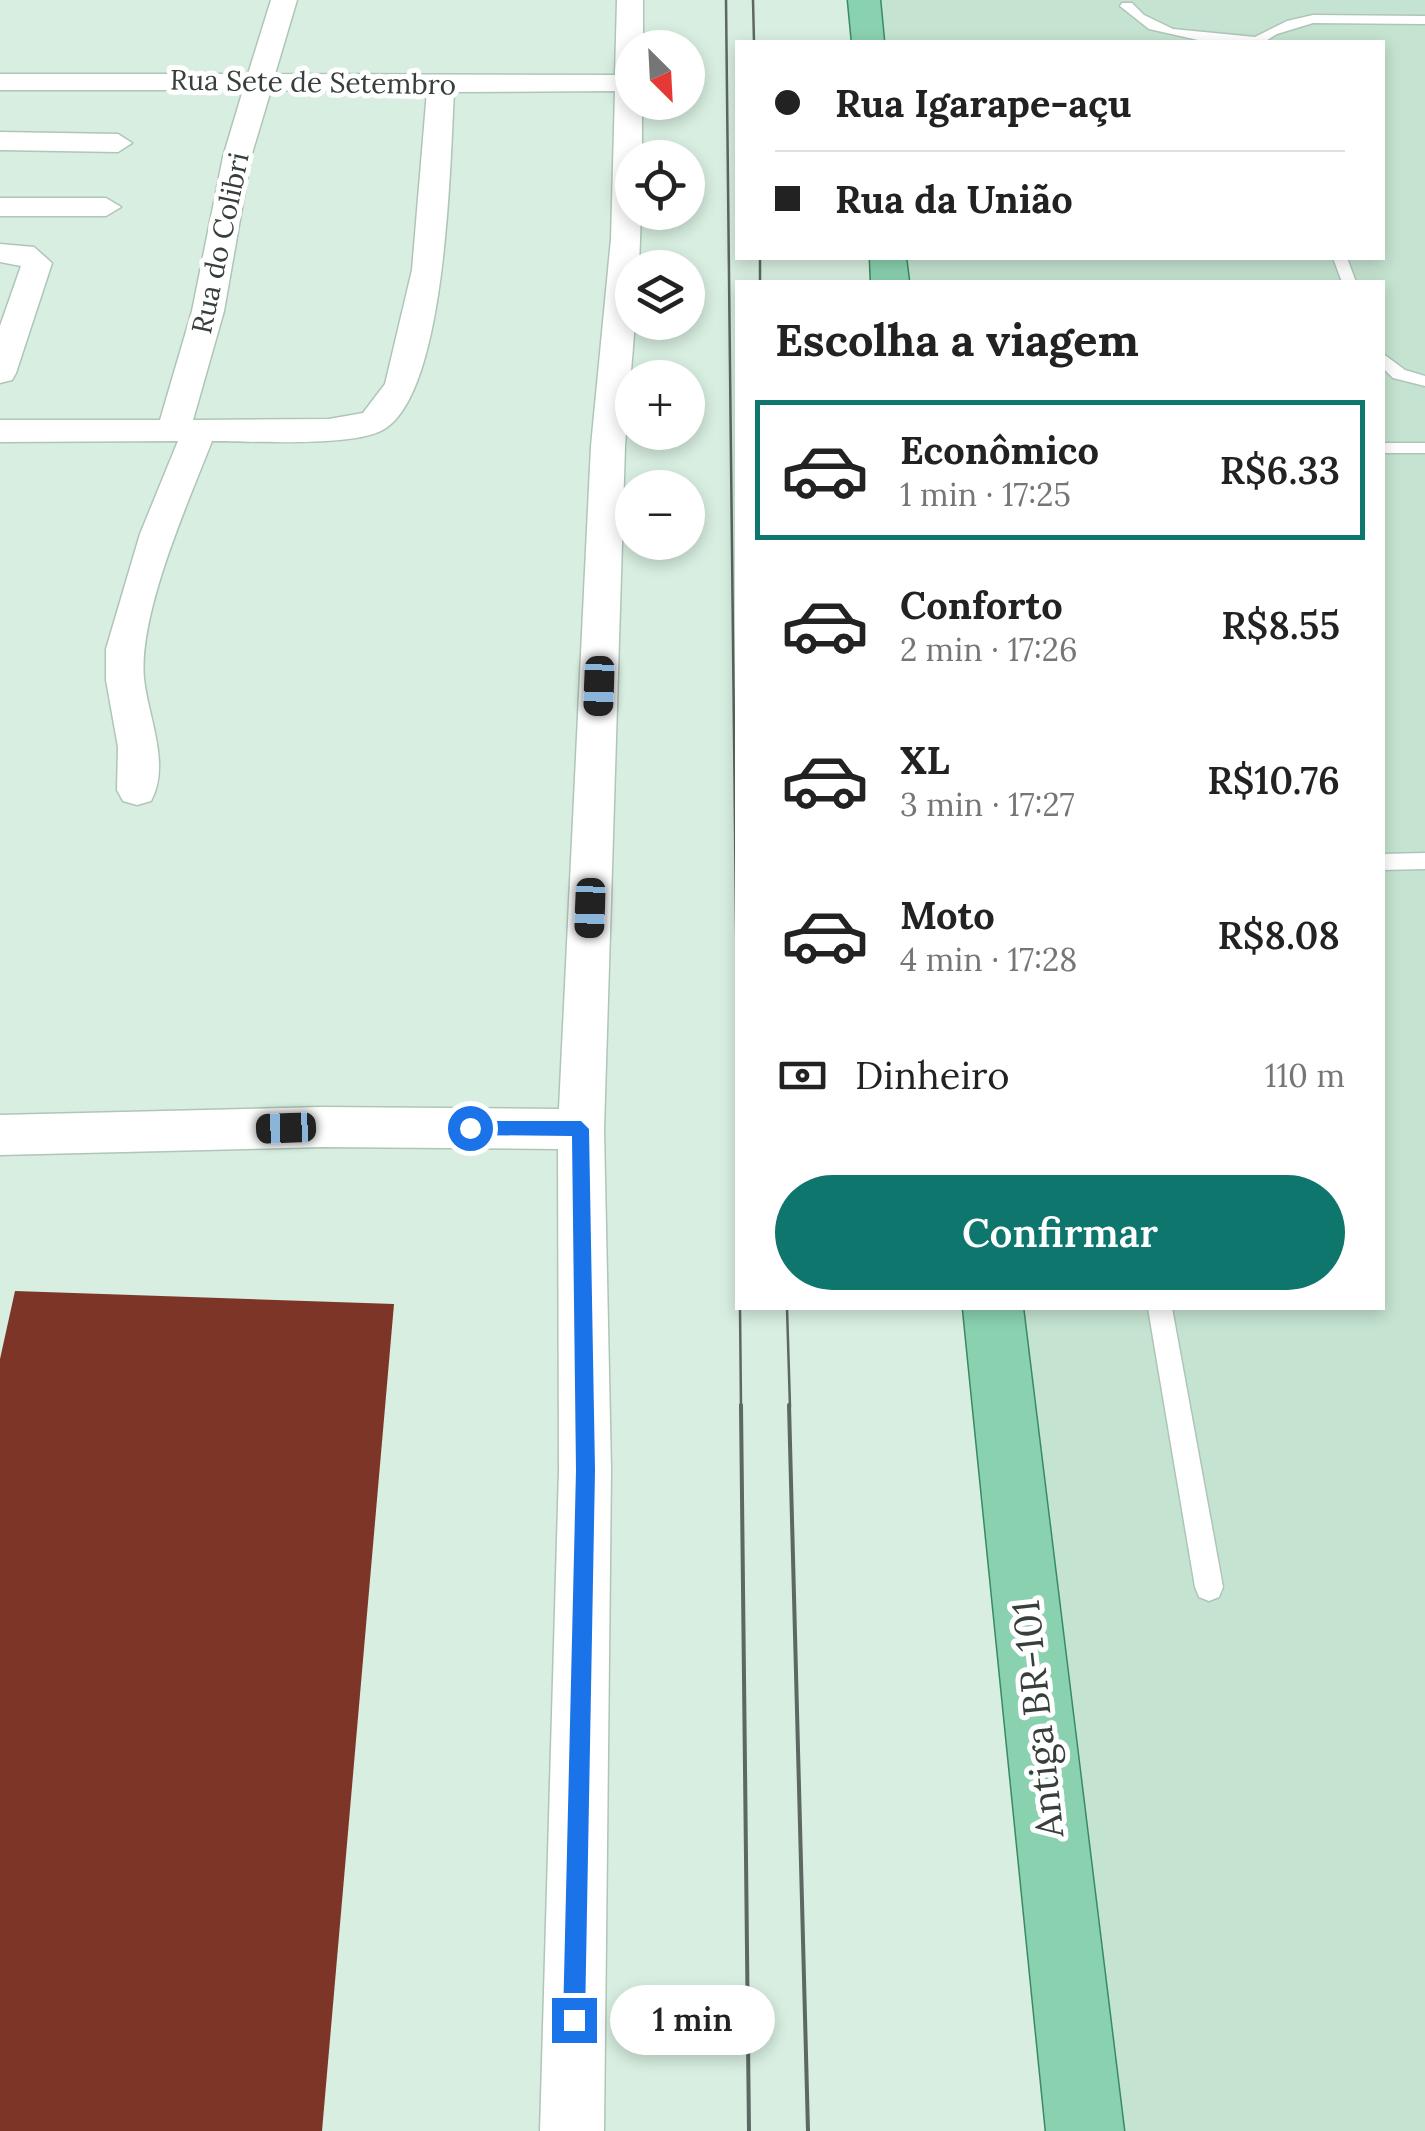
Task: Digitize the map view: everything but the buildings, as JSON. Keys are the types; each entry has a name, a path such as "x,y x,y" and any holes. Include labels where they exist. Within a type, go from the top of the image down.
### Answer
{"main road":[{"path":"864,0 868,40"},
{"name":"Antiga BR-101","path":"993,1310 1086,2131"}],"street":[{"name":"Rua do Colibri","path":"137,790 138,747 125,680 124,649 187,429 226,198 284,0"},
{"path":"629,30 630,0"},
{"name":"Rua Sete de Setembro","path":"0,82 261,79 441,85 615,84"},
{"path":"0,431 329,430 374,421 401,385 427,270 441,85"},
{"path":"572,2131 585,1470 581,1129 608,446 626,238 626,120"},
{"path":"0,141 118,143"},
{"path":"0,207 106,207"},
{"path":"0,372 7,340 36,263 12,253"},
{"path":"0,1135 322,1127 581,1129"}],"lane":[{"path":"1127,6 1147,24 1177,34 1236,40"},
{"path":"1259,40 1277,27 1310,20 1425,20"},
{"path":"1385,361 1399,374 1425,381"},
{"path":"1385,448 1425,448"},
{"path":"1385,862 1425,861"},
{"path":"1160,1310 1209,1587"}],"shaded area":[{"path":"857,0 1425,0 1425,2131 1102,2131 1012,1310 1385,1310 1385,280 894,280 891,260 1385,260 1385,40 865,40"}],"tram line":[{"path":"726,0 735,824"},
{"path":"753,0 754,40"},
{"path":"760,260 760,280"},
{"path":"740,1310 741,1407"},
{"path":"787,1310 790,1407"},
{"path":"741,1405 749,2131"},
{"path":"789,1405 808,2131"}],"route":[{"path":"470,1128 581,1129 585,1470 574,2020"}]}
